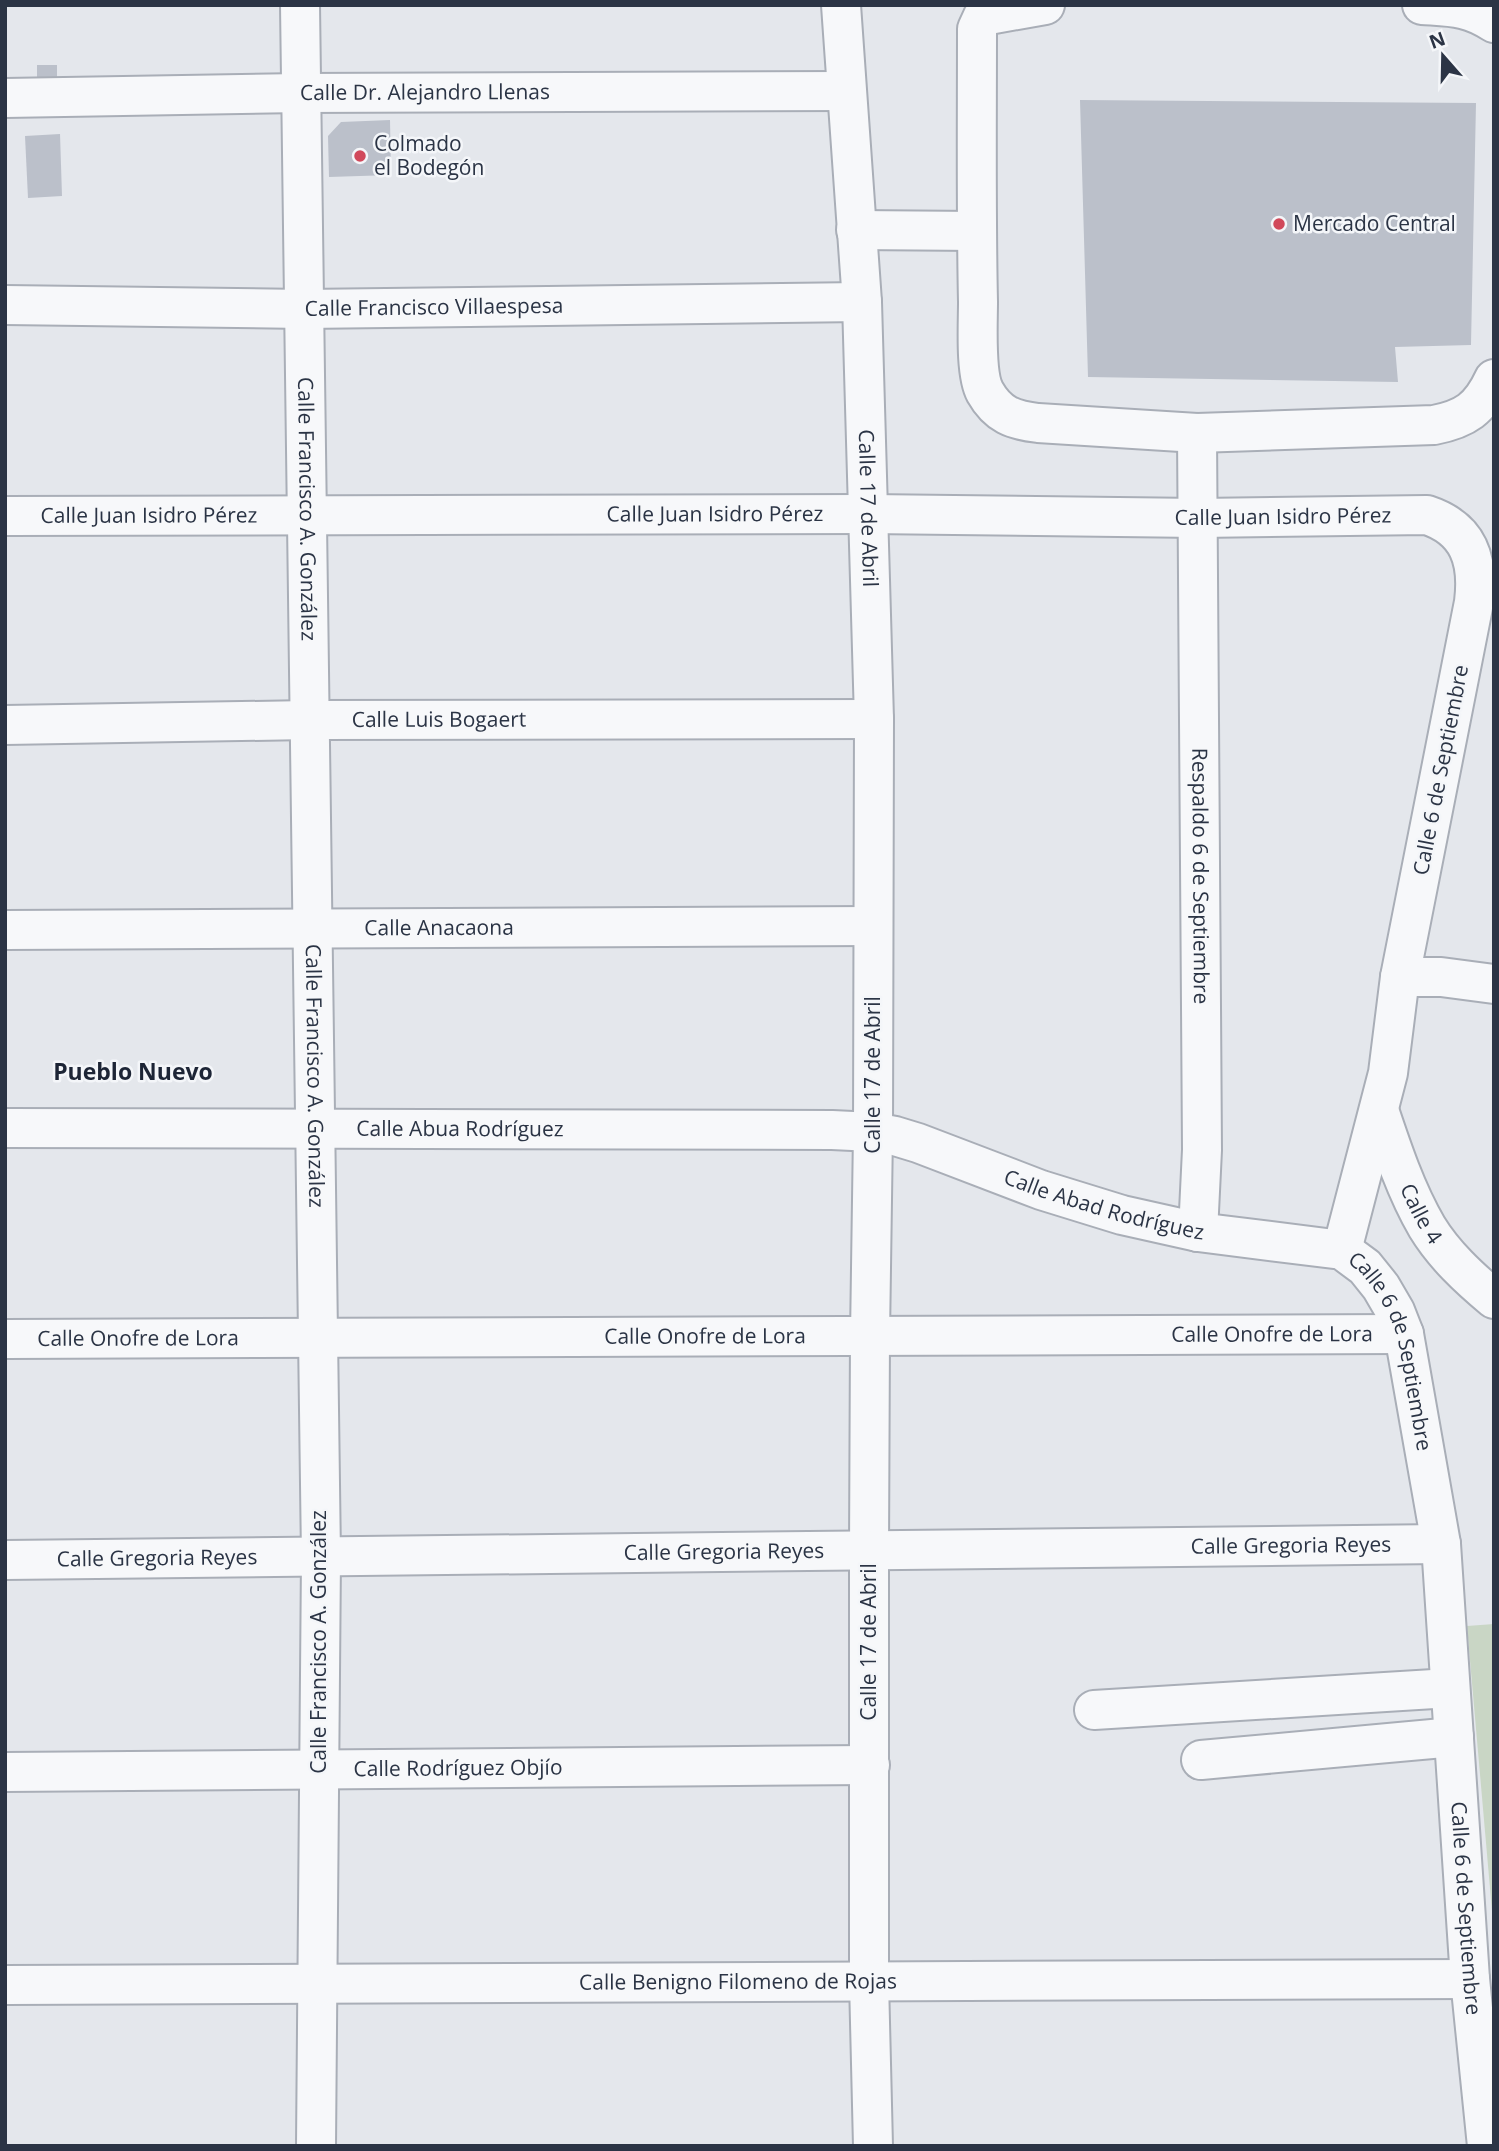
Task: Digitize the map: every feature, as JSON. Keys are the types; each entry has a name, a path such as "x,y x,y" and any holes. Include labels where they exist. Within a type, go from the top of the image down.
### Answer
{"street":[{"name":"Calle Francisco A. González","path":"300,5 321,1557 316,2146"},
{"name":"Calle 17 de Abril","path":"841,5 862,302 874,719 869,1550 869,1981 873,2146"},
{"path":"1045,5 984,16 977,29 976,231 979,367 983,390 998,410 1017,420 1038,423 1197,433 1433,425 1454,421 1473,411 1487,395 1494,379"},
{"path":"1422,5 1463,8 1479,13 1494,23"},
{"name":"Calle Dr. Alejandro Llenas","path":"5,98 301,93 846,91"},
{"path":"856,230 976,231"},
{"name":"Calle Francisco Villaespesa","path":"5,305 304,309 862,302"},
{"name":"Respaldo 6 de Septiembre","path":"1197,433 1202,1150 1198,1233"},
{"name":"Calle Juan Isidro Pérez","path":"5,516 869,514 1199,518 1427,515"},
{"name":"Calle 6 de Septiembre","path":"1427,515 1438,519 1460,536 1474,562 1476,588 1400,977 1388,1073 1342,1250 1365,1267 1381,1287 1395,1311 1404,1335 1441,1544 1470,1979 1487,2146"},
{"name":"Calle Luis Bogaert","path":"5,725 309,720 874,719"},
{"name":"Calle Anacaona","path":"5,930 873,926"},
{"path":"1400,977 1441,977 1494,984"},
{"name":"Calle 4","path":"1378,1110 1401,1171 1427,1227 1471,1279 1494,1299"},
{"name":"Calle Abua Rodríguez","path":"5,1128 873,1132"},
{"name":"Calle Abad Rodríguez","path":"873,1132 918,1143 1041,1190 1122,1215 1198,1233 1342,1250"},
{"name":"Calle Onofre de Lora","path":"5,1339 1404,1335"},
{"name":"Calle Gregoria Reyes","path":"5,1560 1441,1544"},
{"path":"1094,1710 1450,1688"},
{"path":"1201,1760 1454,1737"},
{"name":"Calle Rodríguez Objío","path":"5,1772 870,1765"},
{"name":"Calle Benigno Filomeno de Rojas","path":"5,1985 1470,1979"}],"green space":[{"path":"1494,1624 1494,1934 1467,1626"}],"building":[{"path":"37,65 57,65 57,95 37,94"},
{"name":"Mercado Central","path":"1080,100 1476,103 1471,345 1395,347 1398,382 1088,377"},
{"name":"Colmado el Bodegón","path":"390,120 391,175 329,177 328,136 341,122"},
{"path":"60,134 62,196 28,198 25,136"}],"place":[{"name":"Colmado el Bodegón","path":"360,156"},
{"name":"Mercado Central","path":"1279,224"}],"district":[{"name":"Pueblo Nuevo","path":"133,1072"}]}
